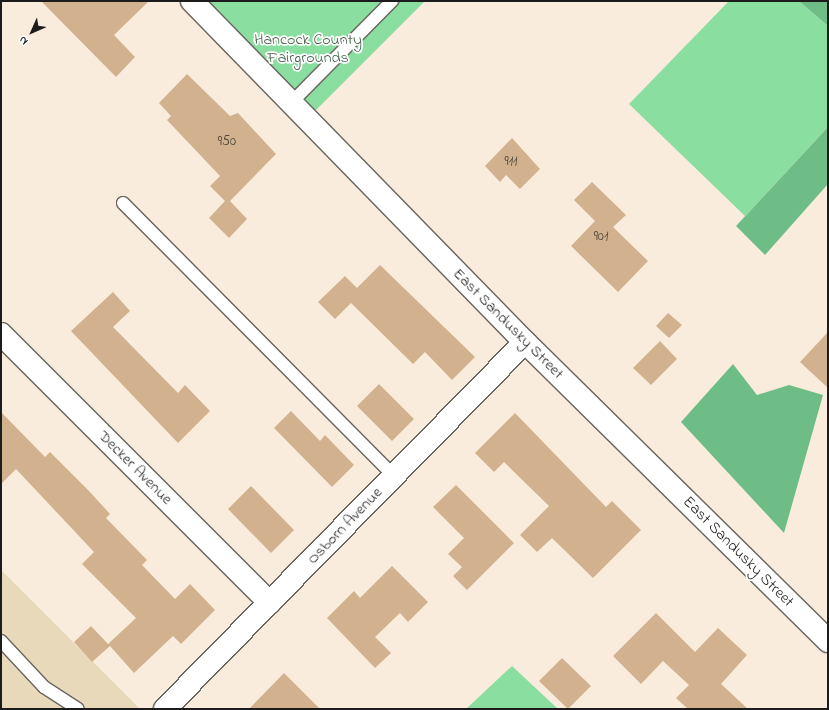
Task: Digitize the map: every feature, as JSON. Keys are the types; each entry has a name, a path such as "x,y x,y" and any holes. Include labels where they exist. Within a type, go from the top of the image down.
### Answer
{"main road":[{"name":"East Sandusky Street","path":"192,1 525,342 828,641"},
{"name":"Decker Avenue","path":"1,334 270,602"},
{"name":"Osborn Avenue","path":"165,709 525,342"}],"lane":[{"path":"291,103 392,1"},
{"path":"123,203 394,476"},
{"path":"1,642 44,687 78,709"}],"shaded area":[{"path":"1,570 140,709 1,709"}],"green space":[{"name":"Hancock County Fairgrounds","path":"191,1 425,1 307,119"},
{"path":"729,1 799,1 828,26 828,127 745,216 629,104"},
{"path":"799,1 828,1 828,26"},
{"path":"828,127 828,184 765,255 736,226"},
{"path":"733,364 757,395 789,385 823,395 784,533 681,422"},
{"path":"512,666 558,709 466,709"}],"building":[{"path":"41,1 149,1 114,35 135,57 116,77"},
{"path":"187,74 230,116 238,113 276,154 230,201 247,219 229,238 209,218 225,201 210,186 220,176 167,120 171,116 159,103"},
{"path":"512,138 540,169 520,189 506,175 500,182 485,166"},
{"path":"592,182 626,215 613,227 648,261 618,292 571,246 595,221 574,200"},
{"path":"380,265 475,357 452,380 425,352 413,364 351,303 335,319 318,302 345,276 357,288"},
{"path":"113,292 130,311 113,327 178,393 185,385 210,411 178,443 71,331"},
{"path":"668,313 682,325 669,338 656,326"},
{"path":"828,332 828,388 800,362"},
{"path":"660,341 677,359 651,385 633,368"},
{"path":"379,384 414,419 392,441 357,406"},
{"path":"291,411 320,441 325,435 354,465 332,487 274,428"},
{"path":"1,412 45,457 50,452 89,491 110,514 106,518 147,560 142,565 175,599 190,584 215,610 181,644 173,636 134,673 110,646 92,662 74,642 91,626 108,644 136,618 82,564 94,552 16,469 1,484"},
{"path":"515,413 606,507 612,501 641,530 593,578 552,538 537,552 520,535 549,506 504,462 494,472 475,453"},
{"path":"456,485 514,543 467,590 453,576 462,567 448,554 464,538 433,507"},
{"path":"251,486 294,530 271,553 228,509"},
{"path":"392,566 428,602 408,622 400,613 375,637 391,653 375,668 327,618 354,591 360,598"},
{"path":"656,613 695,652 718,628 747,655 721,684 748,709 688,709 676,698 689,685 663,661 641,684 613,656"},
{"path":"562,658 591,686 568,709 539,681"},
{"path":"284,673 320,709 249,709"}]}
